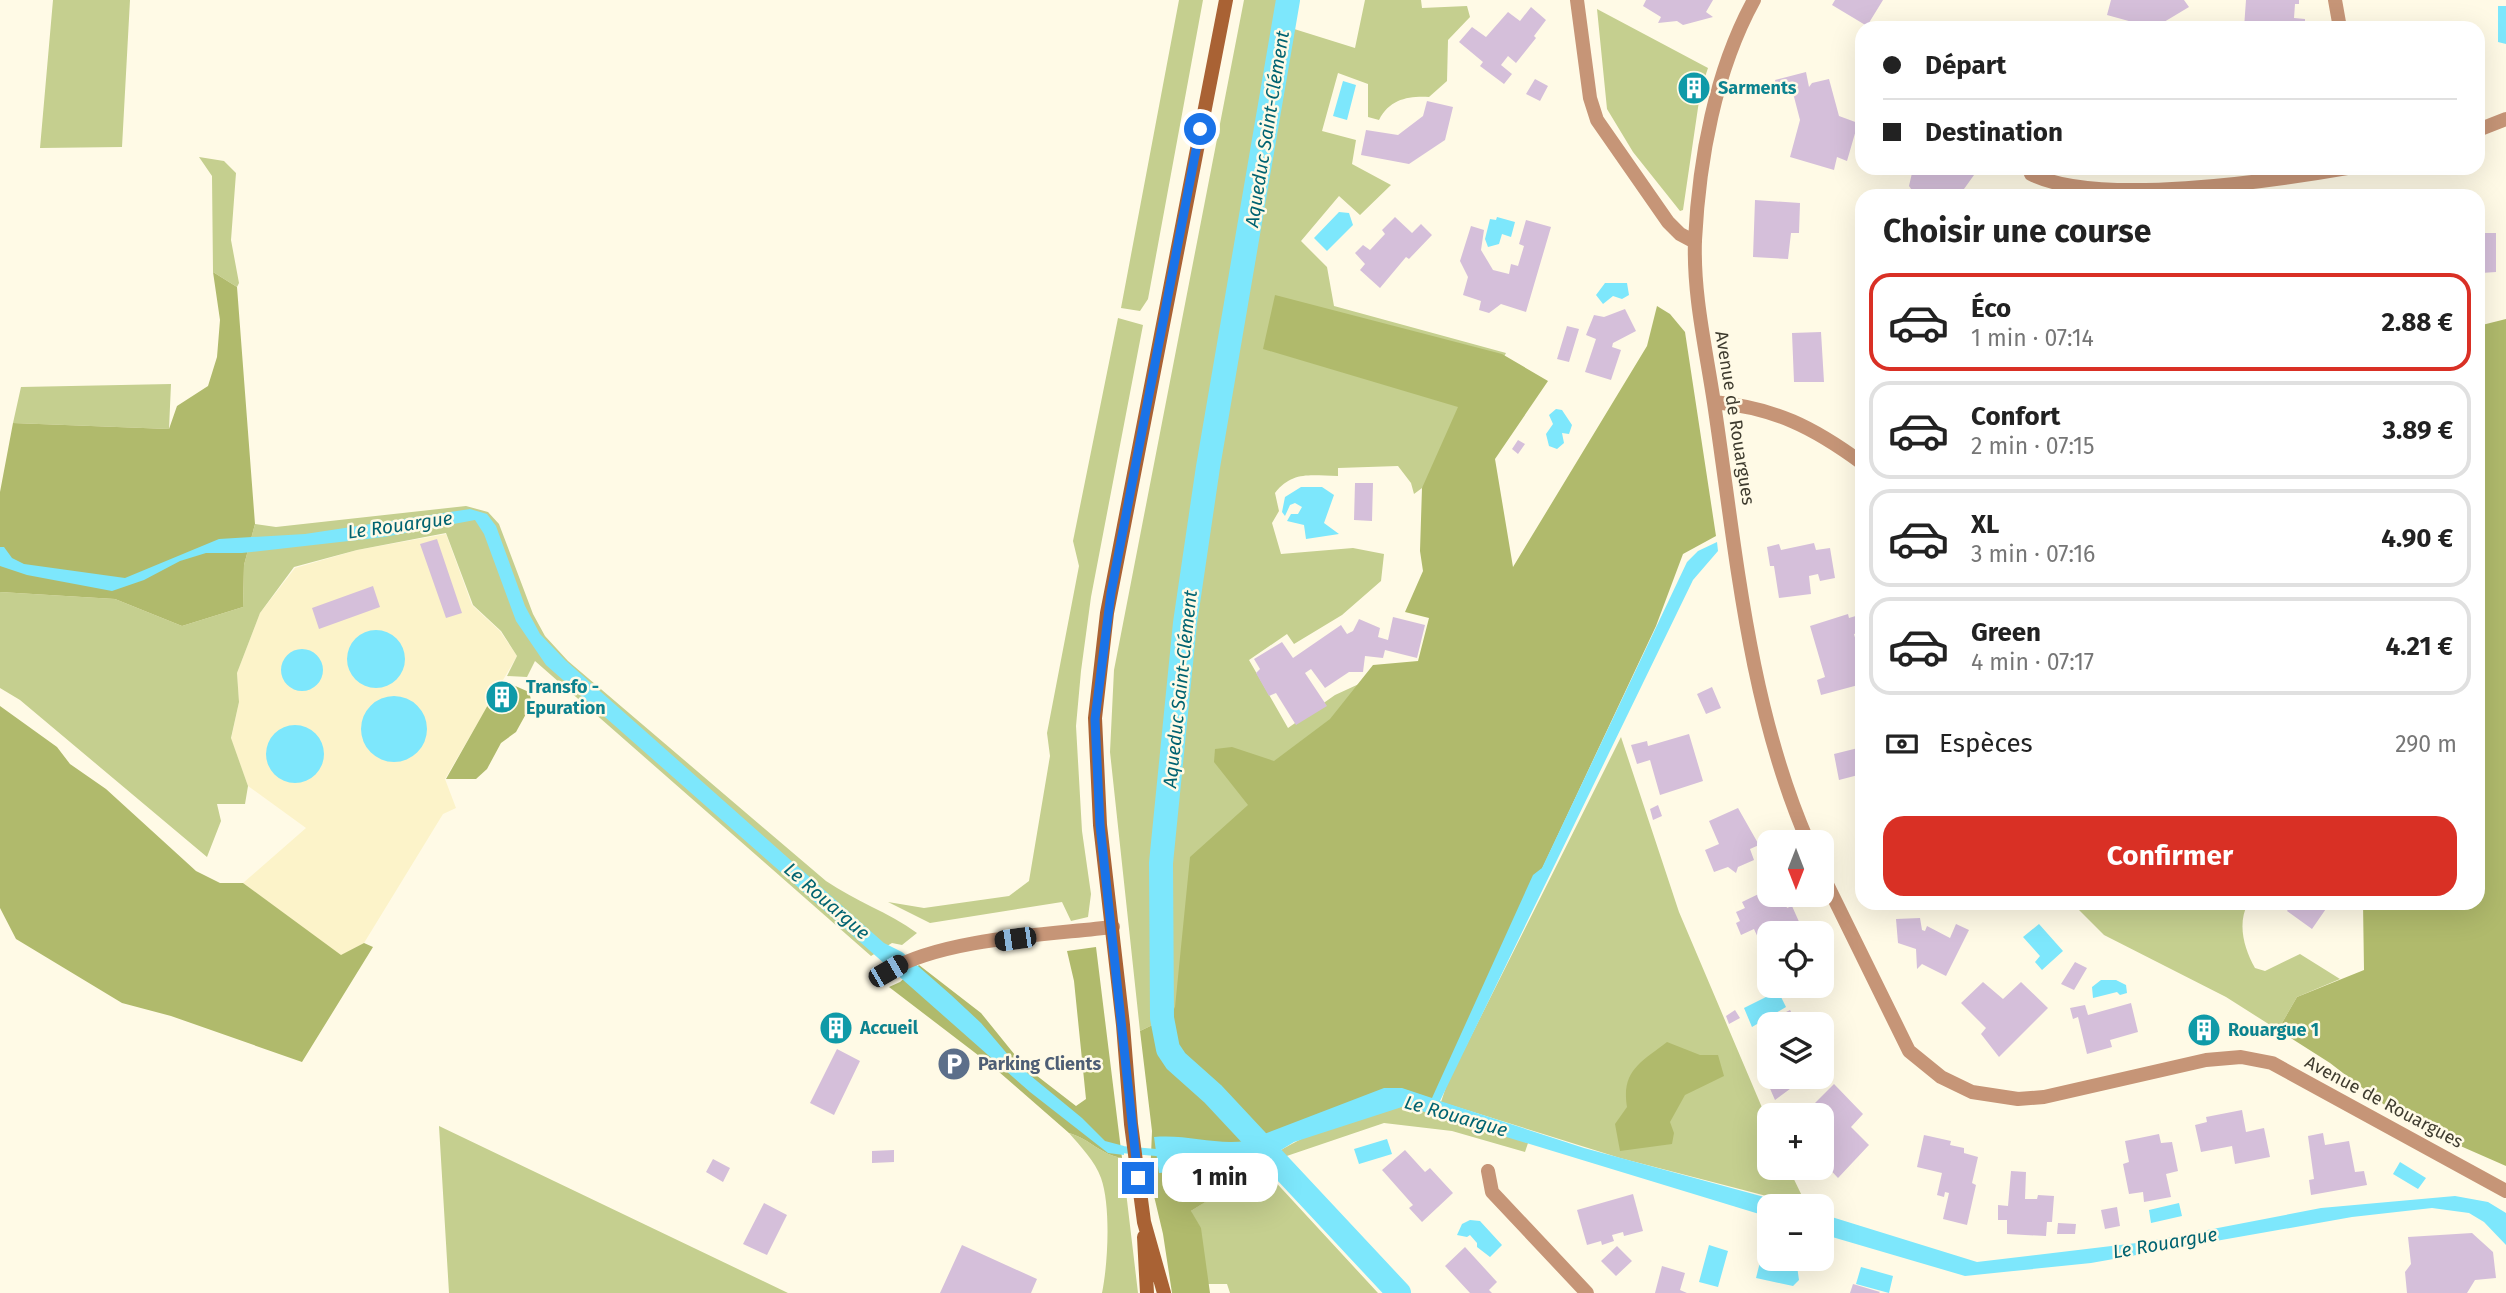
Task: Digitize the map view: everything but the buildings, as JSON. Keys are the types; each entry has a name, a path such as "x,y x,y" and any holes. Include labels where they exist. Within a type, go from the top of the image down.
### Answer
{"street":[{"path":"1147,1293 1144,1222 1131,1124 1113,927 1100,825 1096,743 1105,626 1226,0"},
{"path":"1577,0 1590,98 1597,120 1668,222 1680,234 1695,242"},
{"name":"Avenue de Rouargues","path":"1754,0 1728,61 1704,156 1695,242 1699,318 1751,648 1763,707 1804,830"},
{"path":"2335,0 2339,21"},
{"path":"2485,127 2506,119"},
{"path":"2033,175 2048,182 2074,186 2147,189 2220,186 2298,175"},
{"path":"1714,402 1747,405 1782,414 1855,459"},
{"name":"Avenue de Rouargues","path":"1834,898 1900,1038 1920,1062 1956,1085 1994,1097 2044,1097 2185,1063 2229,1056 2252,1058 2272,1063 2506,1191"},
{"path":"888,971 911,958 942,949 1113,927"},
{"path":"1488,1171 1492,1192 1587,1293"},
{"path":"1144,1222 1164,1293"}],"shaded area":[{"path":"446,534 472,605 500,631 517,656 445,779 456,808 443,814 364,943 341,956 243,883 306,828 248,786 231,739 239,702 237,673 260,613 295,568 357,550"}],"green space":[{"path":"53,0 130,0 122,147 40,148"},
{"path":"1179,0 1203,0 1148,299 1140,311 1121,308"},
{"path":"1244,0 1292,0 1291,28 1355,48 1365,0 1421,0 1422,8 1467,6 1470,17 1448,40 1447,81 1429,97 1400,100 1388,107 1379,120 1368,117 1368,84 1338,73 1322,131 1356,140 1352,164 1391,185 1360,215 1339,196 1301,241 1327,267 1334,306 1506,353 1456,449 1430,481 1414,494 1411,483 1398,466 1338,468 1338,476 1303,476 1289,481 1275,493 1279,511 1272,523 1281,554 1353,548 1384,554 1381,581 1342,615 1294,644 1287,634 1249,660 1288,728 1335,695 1396,667 1169,1017 1140,1031 1110,752 1114,670"},
{"path":"1597,9 1708,68 1704,80 1688,78 1684,97 1699,101 1683,210 1680,211 1633,152 1607,109"},
{"path":"199,157 224,161 236,173 231,240 239,283 237,287 213,272 212,176"},
{"path":"213,272 237,287 255,524 244,565 243,607 182,626 115,599 0,592 0,492 13,423 169,429 177,406 208,386 217,357 220,320"},
{"path":"1275,295 1502,354 1548,381 1495,459 1513,567 1647,346 1657,306 1670,314 1685,332 1716,536 1683,554 1656,626 1433,1101 1390,1091 1251,1145 1270,1176 1239,1185 1191,1211 1201,1228 1210,1293 1172,1293 1163,1234 1150,1179 1152,1131 1140,1031 1169,1017 1175,1007 1190,857 1248,805 1214,762 1215,749 1232,747 1274,761 1330,719 1373,665 1418,661 1429,618 1405,612 1423,571 1420,551 1422,488 1458,407 1263,349"},
{"path":"1118,318 1143,325 1091,597 1081,671 1076,726 1082,831 1091,894 1088,917 1071,921 1062,902 930,923 888,902 924,908 1009,896 1029,881 1050,756 1047,733 1079,566 1073,541"},
{"path":"2506,319 2506,1166 2408,1123 2330,1063 2278,1030 2297,997 2364,970 2363,910 2485,910 2485,324"},
{"path":"171,384 169,429 13,423 21,387"},
{"path":"466,506 488,512 499,524 533,614 545,636 568,661 826,881 917,933 902,945 892,943 871,956 535,661 527,677 507,676 517,656 501,631 473,605 446,533 357,550 294,567 260,613 237,673 239,702 231,738 248,786 245,804 217,804 221,821 207,857 20,700 0,688 0,592 115,599 182,626 243,607 244,565 255,524 276,527"},
{"path":"513,685 529,692 532,703 516,732 501,743 487,769 476,779 446,779 493,696 502,702"},
{"path":"0,706 57,747 70,764 106,789 196,871 220,883 243,883 341,955 364,943 373,947 302,1062 171,1016 122,1003 16,939 0,908"},
{"path":"1621,737 1679,912 1760,1103 1757,1103 1757,1180 1794,1180 1801,1194 1758,1194 1620,1158 1441,1102 1447,1084"},
{"path":"2079,910 2245,910 2243,936 2255,968 2265,971 2300,954 2340,979 2297,997 2278,1030 2226,997 2104,935"},
{"path":"1096,947 1122,1158 1108,1154 1069,1133 991,1065 889,987 900,982 919,965 981,1013 1023,1065 1076,1106 1086,1099 1074,981 1067,951"},
{"path":"1667,1042 1700,1055 1718,1055 1724,1076 1685,1095 1670,1122 1674,1133 1672,1144 1620,1151 1615,1124 1627,1107 1627,1084 1630,1076 1641,1062"},
{"path":"1405,1104 1528,1143 1525,1152 1452,1131 1384,1123 1272,1161 1269,1158 1299,1140 1334,1125"},
{"path":"439,1126 788,1293 449,1293"},
{"path":"1069,1133 1108,1154 1122,1158 1138,1293 1102,1293 1107,1235 1104,1190 1095,1166"},
{"path":"1282,1158 1409,1293 1389,1293 1270,1166"},
{"path":"1270,1176 1378,1293 1230,1293 1227,1284 1199,1284 1191,1211 1238,1185"}],"water":[{"path":"2498,6 2506,6 2506,44 2498,42"},
{"path":"1343,81 1356,85 1347,120 1333,116"},
{"path":"1339,212 1349,213 1353,225 1327,251 1314,238"},
{"path":"1497,217 1515,222 1511,237 1502,234 1499,244 1488,247 1485,239 1490,219 1496,220"},
{"path":"1605,283 1627,283 1629,295 1622,299 1613,296 1603,304 1596,295"},
{"path":"1556,409 1562,410 1572,425 1569,434 1562,433 1564,443 1557,449 1549,446 1546,434 1553,424 1549,415"},
{"path":"1301,487 1322,487 1334,495 1324,523 1339,534 1306,539 1304,525 1287,521 1291,514 1298,514 1302,507 1295,503 1290,505 1285,516 1282,512 1285,497"},
{"path":"470,509 487,514 496,526 525,606 540,634 565,660 884,943 902,952 951,995 981,1023 1015,1063 1082,1118 1105,1141 1124,1146 1124,1155 1108,1153 1030,1092 546,665 516,621 484,534 475,520 384,537 242,553 206,553 180,561 144,580 112,591 27,575 0,566 0,547 4,547 12,558 24,564 125,578 219,539 305,534"},
{"path":"1717,542 1718,551 1693,580 1440,1101 1584,1148 1757,1195 1757,1213 1405,1106 1294,1142 1258,1164 1159,1173 1154,1137 1246,1141 1384,1088 1402,1088 1432,1098 1533,875 1542,868 1687,562 1698,551"},
{"path":"370,630 382,630 397,638 405,653 405,665 397,680 382,688 370,688 355,680 347,665 347,653 355,638"},
{"path":"302,649 317,655 323,670 317,685 302,691 287,685 281,670 287,655"},
{"path":"388,696 400,696 412,701 422,711 427,729 425,742 412,757 400,762 388,762 376,757 366,747 361,735 361,723 366,711 376,701"},
{"path":"295,725 306,727 319,738 324,754 322,765 311,778 295,783 284,781 271,770 266,754 268,743 279,730"},
{"path":"2039,924 2063,951 2042,970 2035,962 2040,956 2023,937"},
{"path":"2101,980 2116,980 2126,985 2127,993 2120,995 2117,992 2093,998 2092,987"},
{"path":"1764,998 1782,998 1786,1007 1778,1012 1757,1012 1757,1024 1752,1027 1744,1008"},
{"path":"1387,1139 1392,1154 1359,1164 1354,1149"},
{"path":"2400,1162 2426,1178 2418,1189 2393,1174"},
{"path":"2455,1196 2488,1202 2506,1213 2506,1245 2484,1222 2469,1213 2432,1208 2352,1217 2091,1263 1965,1276 1834,1238 1834,1218 1977,1262 2145,1242 2321,1208"},
{"path":"2179,1203 2182,1216 2151,1223 2149,1210"},
{"path":"1470,1220 1480,1221 1502,1245 1490,1257 1477,1247 1470,1235 1457,1235 1462,1224"},
{"path":"1709,1245 1728,1251 1718,1287 1699,1282"},
{"path":"1861,1267 1893,1276 1889,1293 1856,1284"},
{"path":"1758,1271 1798,1271 1799,1280 1793,1286 1756,1278"}],"waterway":[{"name":"Aqueduc Saint-Clément","path":"1288,0 1208,467 1185,623 1161,863 1162,1018 1168,1049 1176,1061 1213,1094 1399,1293"},
{"name":"Le Rouargue","path":"1115,1149 1162,1153"}],"place":[{"name":"Sarments","path":"1694,88"},
{"name":"Transfo - Epuration","path":"502,697"},
{"name":"Accueil","path":"836,1028"},
{"name":"Rouargue 1","path":"2204,1030"},
{"name":"Parking Clients","path":"954,1064"}],"route":[{"path":"1138,1178 1100,825 1095,719 1107,613 1200,129"}]}
